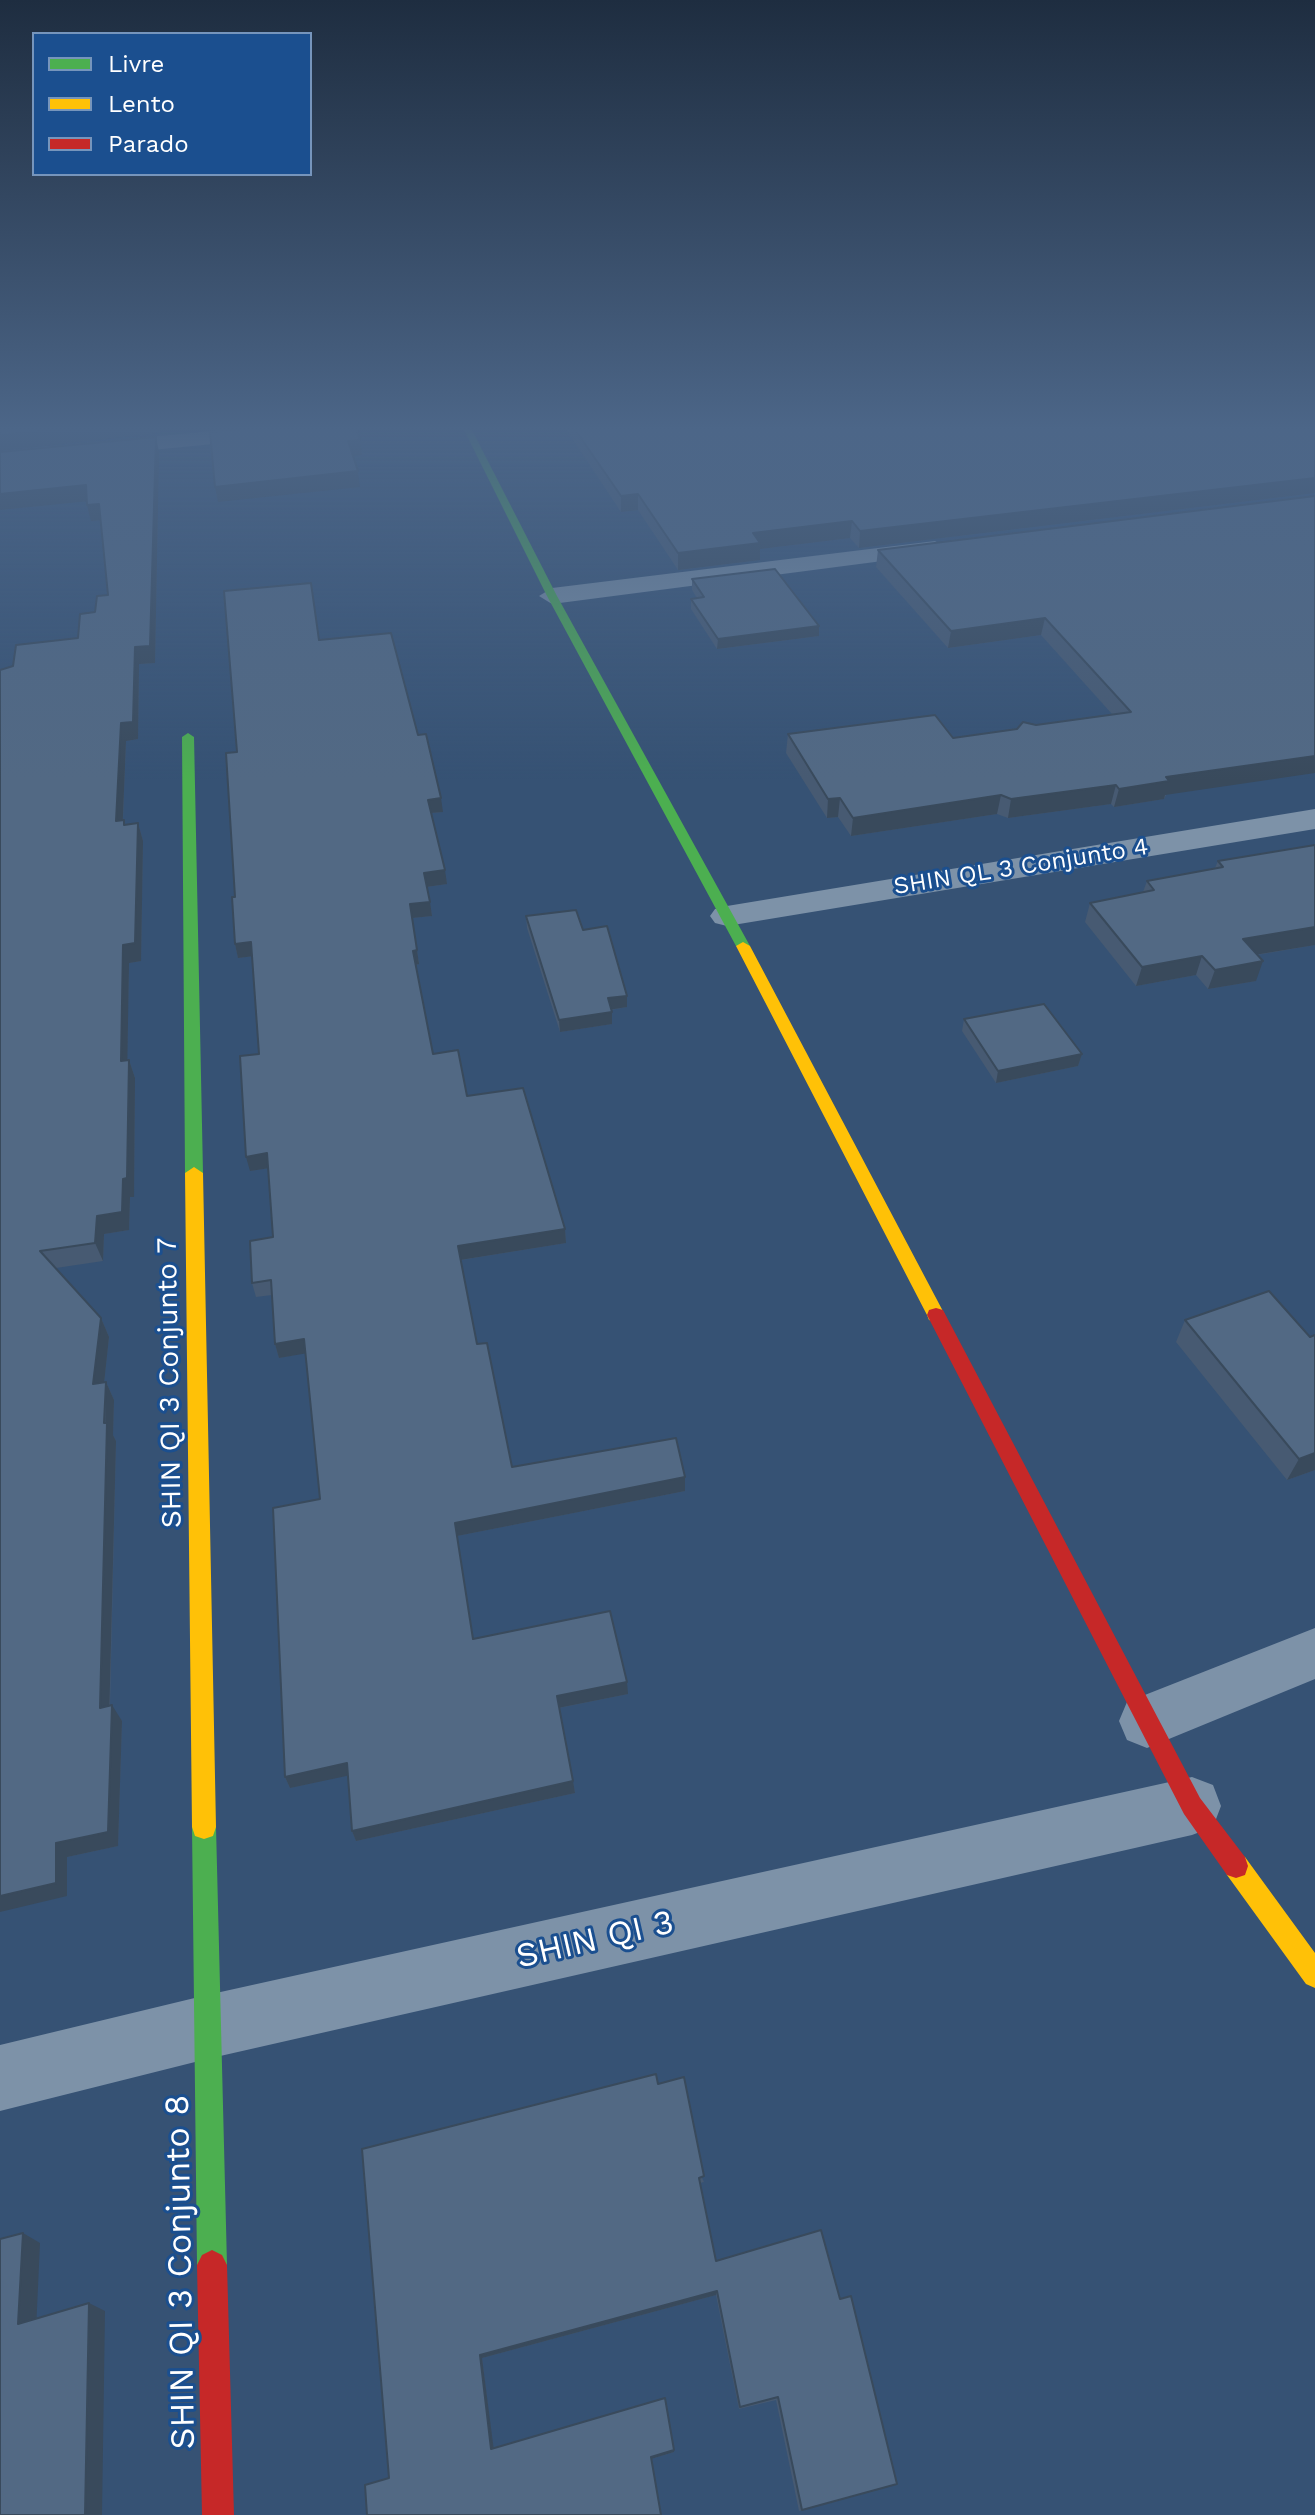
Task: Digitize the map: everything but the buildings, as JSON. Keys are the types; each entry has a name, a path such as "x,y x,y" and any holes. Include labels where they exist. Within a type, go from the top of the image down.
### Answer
{"street":[{"path":"526,545 727,916 1192,1806 1315,1975"},
{"path":"552,596 949,545"},
{"name":"SHIN QI 3 Conjunto 7","path":"188,737 207,2027"},
{"name":"SHIN QL 3 Conjunto 4","path":"727,916 1315,819"},
{"path":"1147,1721 1315,1653"},
{"name":"SHIN QI 3","path":"0,2078 207,2027 1192,1806"},
{"name":"SHIN QI 3 Conjunto 8","path":"207,2027 218,2515"}],"traffic: fast":[{"path":"526,545 743,946"},
{"path":"188,737 194,1173"},
{"path":"204,1827 212,2265"}],"traffic: slow":[{"path":"743,946 936,1315"},
{"path":"194,1173 204,1827"},
{"path":"1236,1866 1315,1975"}],"traffic: jam":[{"path":"936,1315 1192,1806 1236,1866"},
{"path":"212,2265 218,2515"}]}
